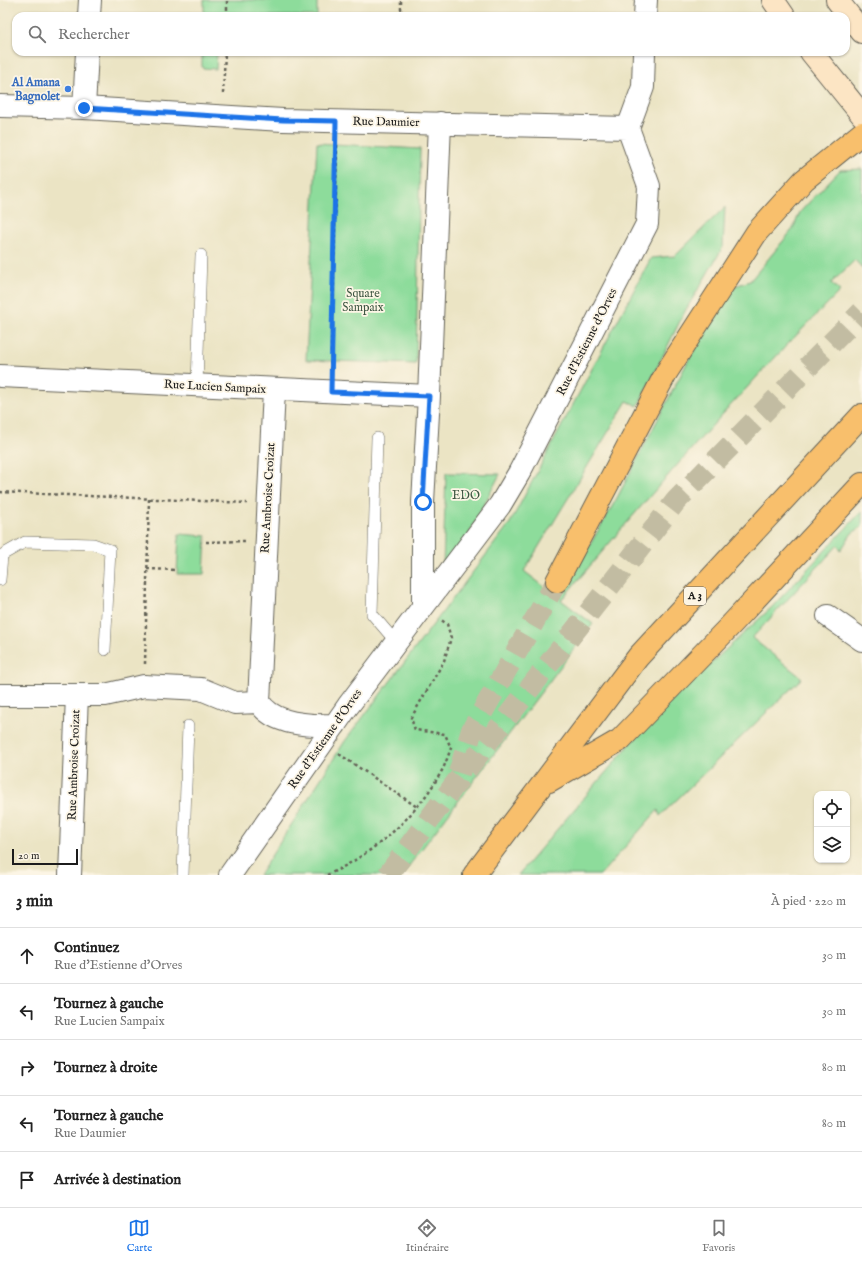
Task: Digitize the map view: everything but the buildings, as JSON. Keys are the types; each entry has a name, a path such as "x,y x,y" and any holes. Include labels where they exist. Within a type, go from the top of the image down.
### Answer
{"highway":[{"path":"557,581 666,373 757,232 804,180 862,133"},
{"name":"A 3","path":"474,875 638,657 862,415"},
{"path":"540,787 620,740 729,627 862,484"}],"main road":[{"path":"773,0 781,12"},
{"path":"837,0 846,12"},
{"path":"850,17 862,32"},
{"path":"814,56 862,115"}],"street":[{"path":"89,12 90,0"},
{"path":"645,12 646,0"},
{"path":"84,108 87,56"},
{"path":"628,128 644,87 644,56"},
{"name":"Rue Daumier","path":"0,106 84,108 336,121 628,128"},
{"path":"423,606 423,502 429,396 440,123"},
{"name":"Rue d'Estienne d'Orves","path":"230,875 335,725 500,505 519,473 647,224 648,186 628,128"},
{"name":"Rue Lucien Sampaix","path":"0,376 274,390 429,396"},
{"name":"Rue Ambroise Croizat","path":"70,875 77,695 105,695 144,686 201,689 235,703 259,702 274,390"},
{"path":"828,616 862,640"},
{"path":"0,694 77,695"},
{"path":"259,702 264,712 286,720 310,726 335,725"}],"lane":[{"path":"196,386 201,256"},
{"path":"377,438 372,614 396,642"},
{"path":"0,580 2,554 25,542 93,544 110,550 105,650"},
{"path":"183,875 188,726"}],"path":[{"path":"227,0 227,12"},
{"path":"400,12 401,0"},
{"path":"222,116 225,56"},
{"path":"331,392 336,121"},
{"path":"0,492 268,504"},
{"path":"144,686 149,499"},
{"path":"206,542 266,541"},
{"path":"147,569 177,570"},
{"path":"327,875 349,865 389,836 417,807 441,774 451,748 445,734 415,730 411,718 444,661 451,638 447,624 423,606"},
{"path":"323,743 417,807"}],"green space":[{"path":"204,0 317,0 317,12 204,12"},
{"path":"202,56 217,56 216,69 202,68"},
{"name":"Square Sampaix","path":"317,143 420,149 416,364 306,360"},
{"path":"862,169 862,268 855,260 831,283 840,291 732,404 663,481 561,600 593,624 402,875 259,875 345,741 510,523 651,258 675,256 725,207 723,247 684,313 638,406 627,401 524,571 559,598 617,498 701,336 732,287 750,281 793,229 800,212 840,170"},
{"name":"EDO","path":"446,473 500,474 467,538 443,568"},
{"path":"862,511 862,527 852,533 841,550 838,545 752,638 802,678 660,816 658,810 600,875 518,875 655,715 771,608"},
{"path":"179,534 206,536 204,574 177,574"}],"tunnel":[{"path":"388,875 456,783 676,501 862,312"},
{"path":"459,773 472,730 557,581"}],"place":[{"name":"Al Amana Bagnolet","path":"68,89"}],"route":[{"path":"84,108 283,120 336,121 337,144 331,392 429,396 423,502"}]}
